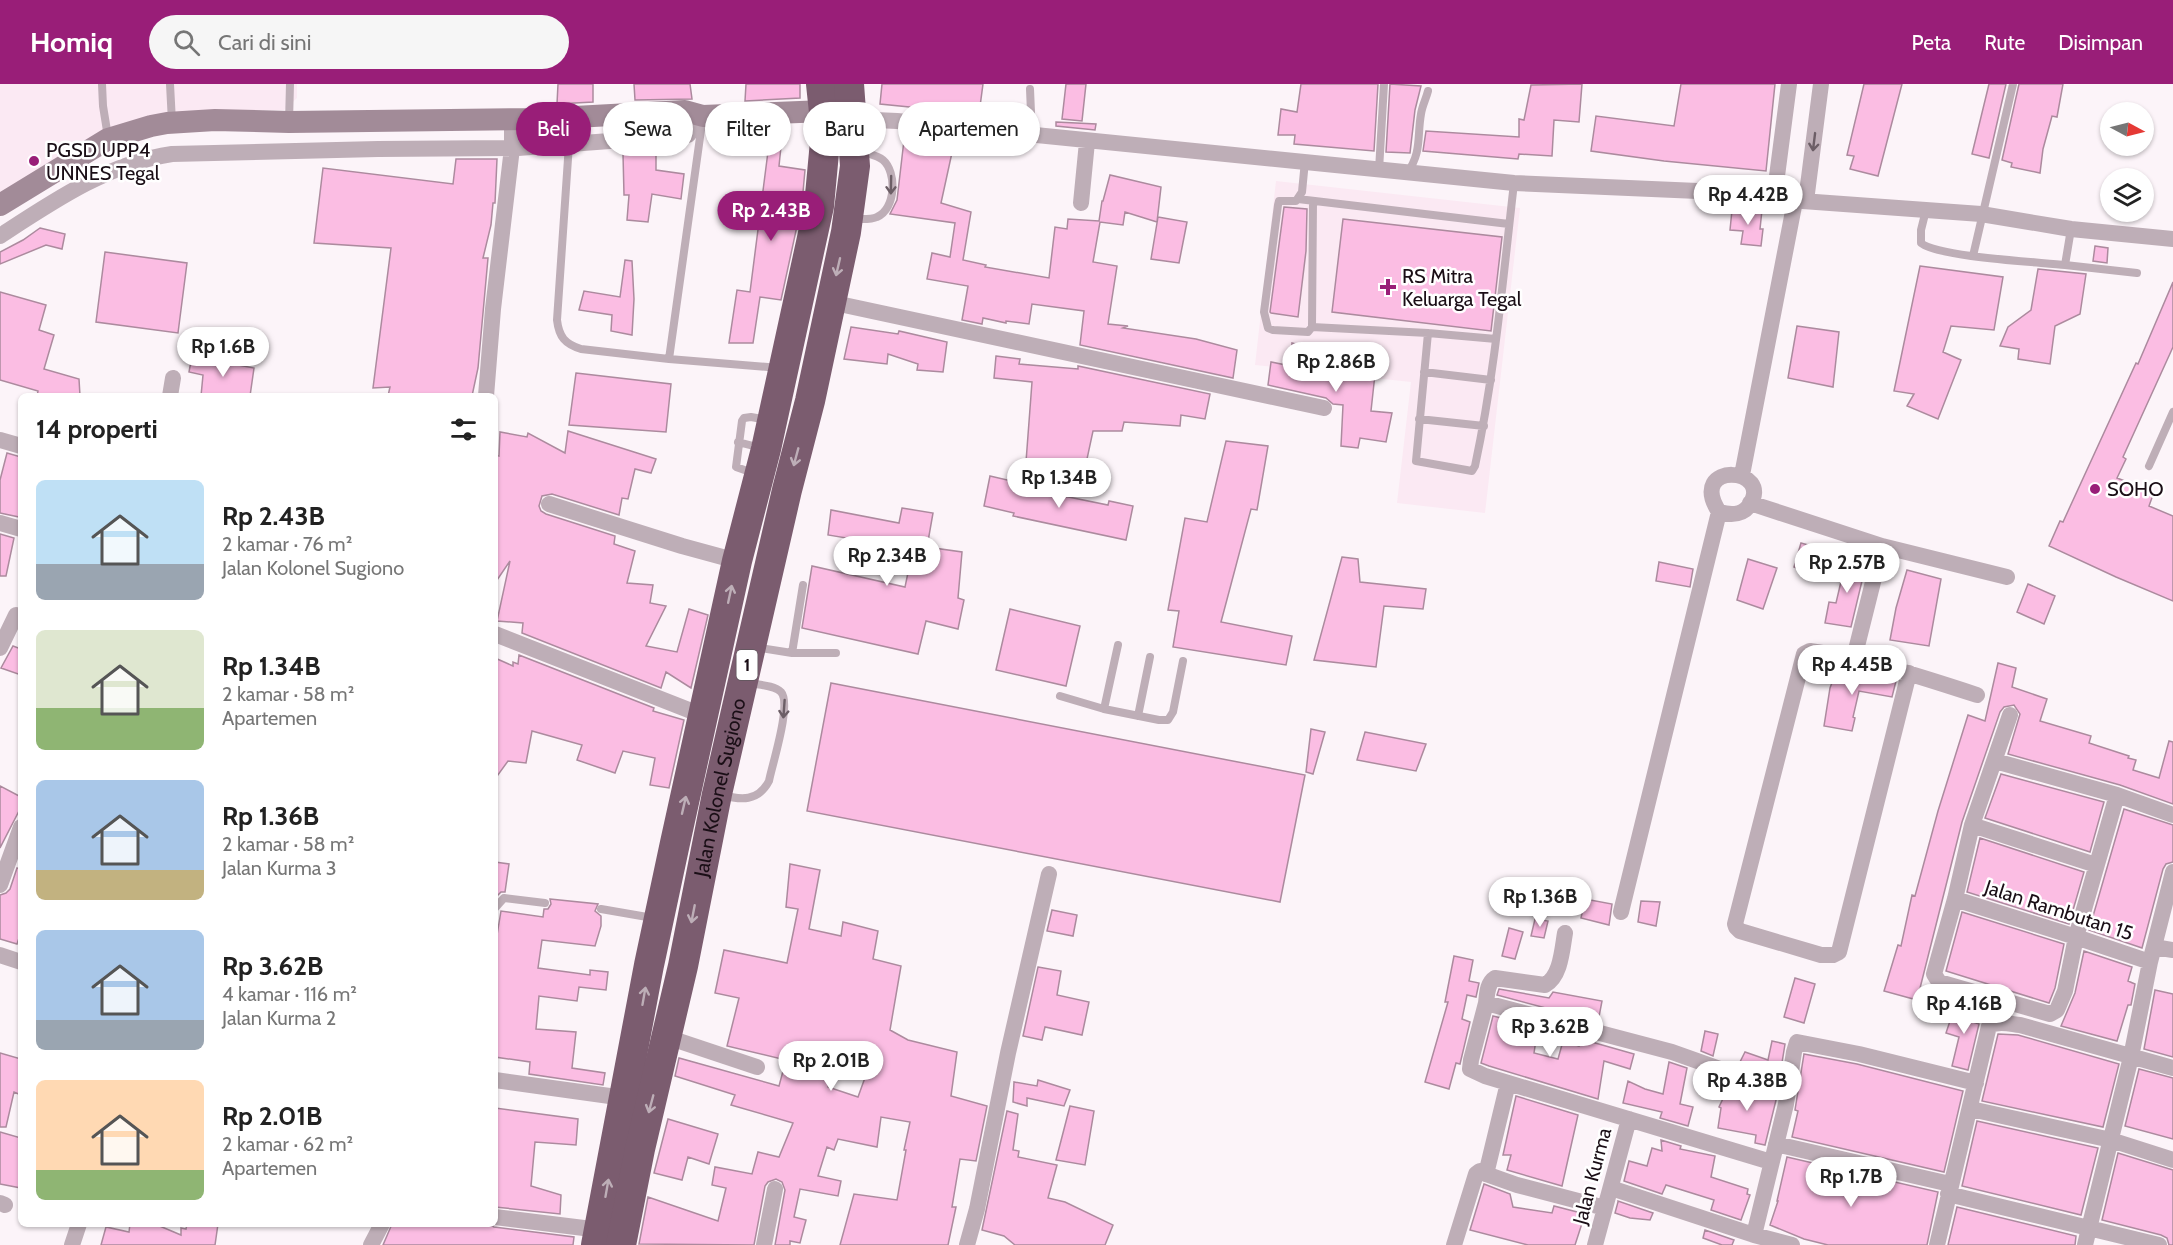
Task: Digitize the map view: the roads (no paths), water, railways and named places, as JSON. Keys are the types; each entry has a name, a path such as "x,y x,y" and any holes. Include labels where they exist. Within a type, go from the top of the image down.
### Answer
{"highway":[{"name":"Jalan Kolonel Sugiono","path":"835,102 849,84"},
{"name":"Jalan Kolonel Sugiono","path":"606,1240 624,1098 659,919 737,561 759,447 783,368 819,206 824,156"},
{"name":"Jalan Kolonel Sugiono","path":"606,1240 640,1149 667,1037 717,794 787,490 810,401 848,219 854,156"},
{"path":"720,640 751,646"}],"street":[{"path":"1774,199 1789,84"},
{"path":"1742,475 1801,201 1821,84"},
{"path":"0,205 108,139 151,126 172,123 216,120 289,122 512,119 685,111 703,116 803,108"},
{"path":"591,142 688,135 703,116"},
{"path":"486,393 493,309 512,148 512,119"},
{"path":"1040,137 1514,183 1698,191 1774,199 1981,214 2071,229 2173,239"},
{"path":"1081,203 1087,142"},
{"path":"0,236 99,178 154,156 186,153 516,148"},
{"path":"830,302 1324,408"},
{"path":"170,393 173,378"},
{"path":"0,440 18,445"},
{"path":"1621,912 1719,512 1712,498 1712,488 1716,480 1724,475 1733,473 1742,475 1752,488 1753,496 1750,503 1738,514 1730,515 1719,512"},
{"path":"1750,503 1882,546 2007,577"},
{"path":"549,504 737,561"},
{"path":"0,524 18,528"},
{"path":"1854,658 1882,546"},
{"path":"0,648 12,614"},
{"path":"498,635 704,716"},
{"path":"1909,673 1839,952 1833,955 1821,955 1740,931 1735,924 1804,654 1812,651 1854,658 1909,673 1977,695"},
{"path":"2010,715 1972,825 1955,900 1934,974 1935,979 1941,984 2050,1014 2057,1010 2065,991 2076,937 2117,795"},
{"path":"1995,761 2117,795 2173,815"},
{"path":"1972,825 2096,865"},
{"path":"0,885 18,835"},
{"path":"2085,1245 2173,872"},
{"path":"967,1245 977,1209 1008,1053 1049,874"},
{"name":"Jalan Rambutan 15","path":"1955,900 2076,937 2152,955 2173,950"},
{"path":"1565,933 1558,966 1552,981 1545,985 1495,978 1491,980 1470,1059 1470,1069 1508,1083 1771,1162"},
{"path":"0,955 18,961"},
{"path":"1486,1003 1672,1052 1734,1074 1788,1088"},
{"path":"1936,1245 1971,1109 1989,1026 1995,1023 2020,1025 2173,1068"},
{"path":"667,1037 757,1067"},
{"path":"1754,1235 1776,1144 1795,1045 1801,1042 1976,1083"},
{"path":"498,1080 624,1098"},
{"path":"1486,1174 1508,1083"},
{"path":"1971,1109 2111,1140 2173,1160"},
{"name":"Jalan Kurma","path":"1595,1245 1629,1119"},
{"path":"1776,1144 2159,1245"},
{"path":"1454,1245 1476,1174 1480,1171 1517,1185 1605,1208"},
{"path":"1611,1188 1754,1235 1792,1245"},
{"path":"764,1245 775,1189"},
{"path":"498,1218 606,1240"},
{"path":"72,1245 78,1227"},
{"path":"371,1245 380,1227"}],"lane":[{"path":"102,84 108,139"},
{"path":"170,84 172,123"},
{"path":"289,122 290,84"},
{"path":"1379,170 1384,84"},
{"path":"1973,256 2013,84"},
{"path":"1030,89 1031,102"},
{"path":"1407,174 1414,164 1420,140 1421,114 1428,91"},
{"path":"669,359 703,116"},
{"path":"568,156 557,320 558,331 569,345 581,349 669,359 783,368"},
{"path":"848,219 876,218 882,215 890,202 892,174 887,164 874,156"},
{"path":"1298,199 1302,192 1305,161"},
{"path":"1428,333 1417,462 1472,471 1484,426 1491,380 1514,183"},
{"path":"1313,201 1312,327 1308,332 1273,330 1268,328 1264,317 1279,201 1298,199 1509,224"},
{"path":"1926,210 1921,230 1921,243 1927,248 1973,256 2137,273"},
{"path":"2065,265 2071,229"},
{"path":"1312,327 1496,339"},
{"path":"1424,372 1491,380"},
{"path":"2149,466 2173,412"},
{"path":"1419,419 1484,426"},
{"path":"792,653 803,585"},
{"path":"1104,709 1118,645"},
{"path":"751,646 792,653 837,653"},
{"path":"1138,716 1150,657"},
{"path":"1060,696 1104,709 1168,720 1173,712 1183,660"},
{"path":"717,794 737,798 756,797 764,791 769,782 784,713 783,694 777,689 743,681"},
{"path":"498,905 504,898 545,903"},
{"path":"601,909 659,919"}],"place":[{"name":"PGSD UPP4 UNNES Tegal","path":"34,161"},
{"name":"RS Mitra Keluarga Tegal","path":"1388,287"},
{"name":"SOHO","path":"2095,489"}]}
